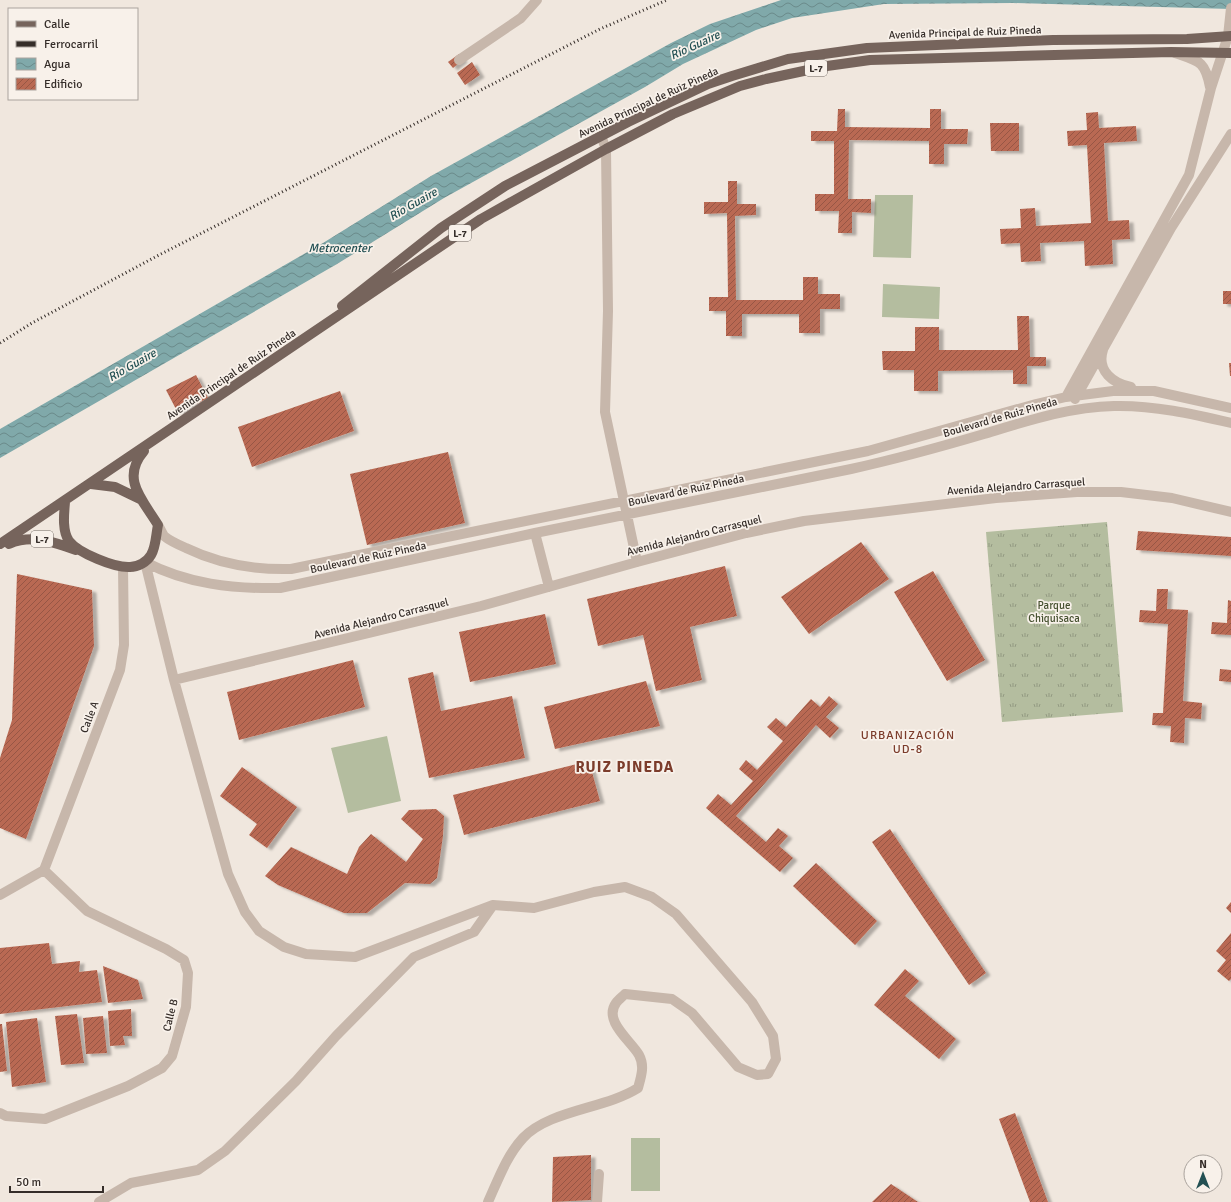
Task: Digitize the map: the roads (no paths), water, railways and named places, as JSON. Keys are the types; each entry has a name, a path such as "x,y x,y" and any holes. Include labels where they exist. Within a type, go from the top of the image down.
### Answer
{"main road":[{"name":"Avenida Principal de Ruiz Pineda","path":"321,327 351,298 441,228 505,186 601,136 708,84 752,70 806,56 867,48 1053,40 1187,39 1230,36"},
{"name":"Avenida Principal de Ruiz Pineda","path":"91,484 153,440 481,219 606,149 673,114 713,96 766,78 827,66 902,59 1171,52 1227,52"},
{"name":"Avenida Principal de Ruiz Pineda","path":"142,500 135,486 132,473 136,460 153,440"},
{"path":"65,502 64,516 67,537 70,542 83,552 123,567 132,567 145,562 152,555 158,525 142,500 115,487 91,484"},
{"name":"L-7","path":"0,544 91,484"},
{"name":"L-7","path":"0,548 19,539 37,538 83,552"}],"street":[{"path":"459,60 521,18 537,0"},
{"path":"1071,409 1066,397 1189,175 1211,88 1227,52 1230,36 1231,8"},
{"path":"1171,52 1198,61 1203,65 1207,70 1211,88"},
{"path":"1071,409 1076,396 1105,343 1171,228 1231,134"},
{"path":"601,136 606,149 608,311 605,412 637,562"},
{"path":"1105,343 1101,355 1102,364 1111,379 1121,385 1154,391"},
{"name":"Boulevard de Ruiz Pineda","path":"158,525 164,536 175,543 211,559 257,568 291,569 623,499 868,451 1066,397 1113,391 1154,391 1231,408"},
{"name":"Boulevard de Ruiz Pineda","path":"145,562 175,574 216,586 280,588 535,533 901,458 1071,409 1115,406 1142,407 1185,412 1231,423"},
{"name":"Avenida Alejandro Carrasquel","path":"174,680 386,630 746,533 804,521 996,498 1076,492 1121,492 1172,498 1231,512"},
{"path":"535,533 549,587"},
{"path":"145,562 174,680 228,874 245,912 259,931 284,947 306,954 355,957 493,905 534,908 594,892 625,887 652,897 676,914 752,1002 773,1036 776,1059 768,1074 757,1075 738,1067 692,1012 672,998 625,994 615,1004 613,1014 617,1026 639,1055 642,1070 638,1088 623,1097 547,1121 524,1137 510,1156 488,1202"},
{"name":"Calle A","path":"44,870 120,670 124,645 123,567"},
{"path":"0,895 44,870"},
{"name":"Calle B","path":"0,1113 6,1116 45,1119 128,1086 162,1068 172,1056 186,1007 188,973 184,960 166,949 87,911 44,870"},
{"path":"99,1202 131,1183 198,1170 225,1151 296,1081 346,1026 414,957 474,932 493,905"},
{"path":"597,1202 599,1174"}],"water":[{"name":"Metrocenter","path":"781,0 1231,0 1231,9 1013,3 884,4 792,18 756,30 683,64 645,87 444,198 337,264 0,458 0,429 323,243 431,176 671,43 710,24"}],"railway":[{"path":"0,343 32,323 159,255 600,29 667,0"}],"district":[{"name":"URBANIZACIÓN UD-8","path":"908,742"},
{"name":"RUIZ PINEDA","path":"625,767"}],"water label":[{"name":"Río Guaire","path":"695,45"},
{"name":"Río Guaire","path":"413,204"},
{"name":"Río Guaire","path":"132,365"}],"park label":[{"name":"Parque Chiquisaca","path":"1054,611"}]}
